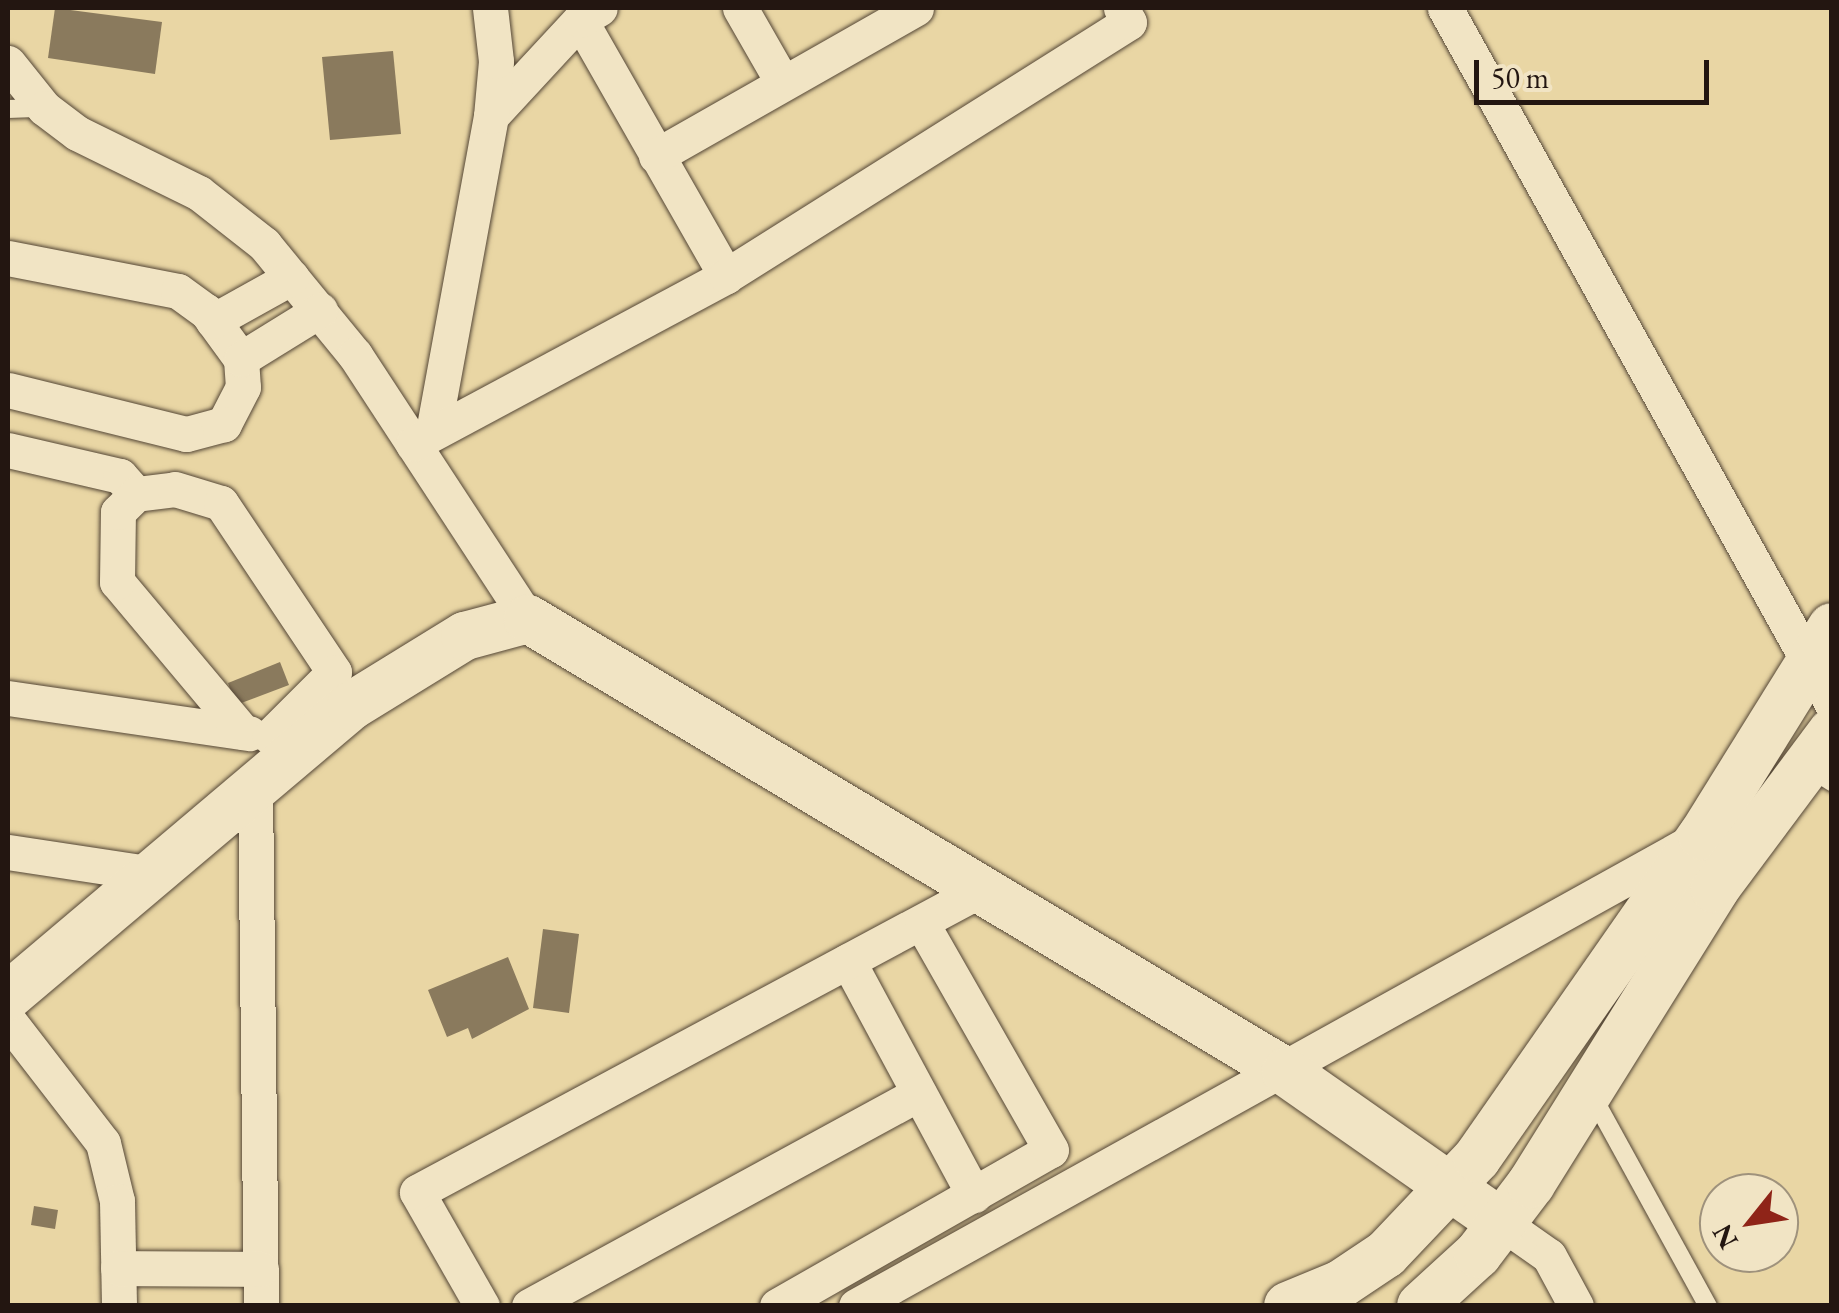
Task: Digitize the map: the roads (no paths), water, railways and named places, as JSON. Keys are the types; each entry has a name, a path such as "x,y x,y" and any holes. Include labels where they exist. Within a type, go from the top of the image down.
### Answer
{"street":[{"path":"423,438 491,116 496,60 490,8"},
{"path":"740,8 783,83"},
{"path":"656,156 916,8"},
{"path":"1445,8 1819,686"},
{"path":"423,438 726,276 1134,12"},
{"path":"491,116 590,14 656,156 726,276"},
{"path":"8,63 44,108 78,132 199,192 237,219 292,277 423,438 528,620 1286,1072 1549,1256 1576,1306"},
{"path":"8,258 178,291 213,321 242,359 235,413 224,424 186,434 8,390"},
{"path":"213,321 292,277"},
{"path":"242,359 320,310"},
{"path":"8,450 120,476 136,494"},
{"path":"261,1306 254,788 274,736 334,672 221,503 174,489 136,494 118,512 117,582 274,736"},
{"path":"8,698 274,736 465,636 528,620"},
{"path":"1288,1306 1341,1284 1386,1254 1477,1158 1702,836 1819,686 1832,627"},
{"path":"1421,1306 1450,1285 1502,1223 1754,835 1823,760"},
{"path":"8,996 254,788"},
{"path":"856,1306 1286,1072 1702,836 1754,835"},
{"path":"8,852 153,874"},
{"path":"482,1306 417,1192 982,889"},
{"path":"777,1306 1051,1150 922,924"},
{"path":"848,961 974,1195"},
{"path":"8,1020 103,1143 117,1201 118,1306"},
{"path":"529,1306 919,1093"},
{"path":"118,1268 261,1269"}],"lane":[{"path":"8,109 44,108"},
{"path":"1590,1092 1708,1306"}]}
